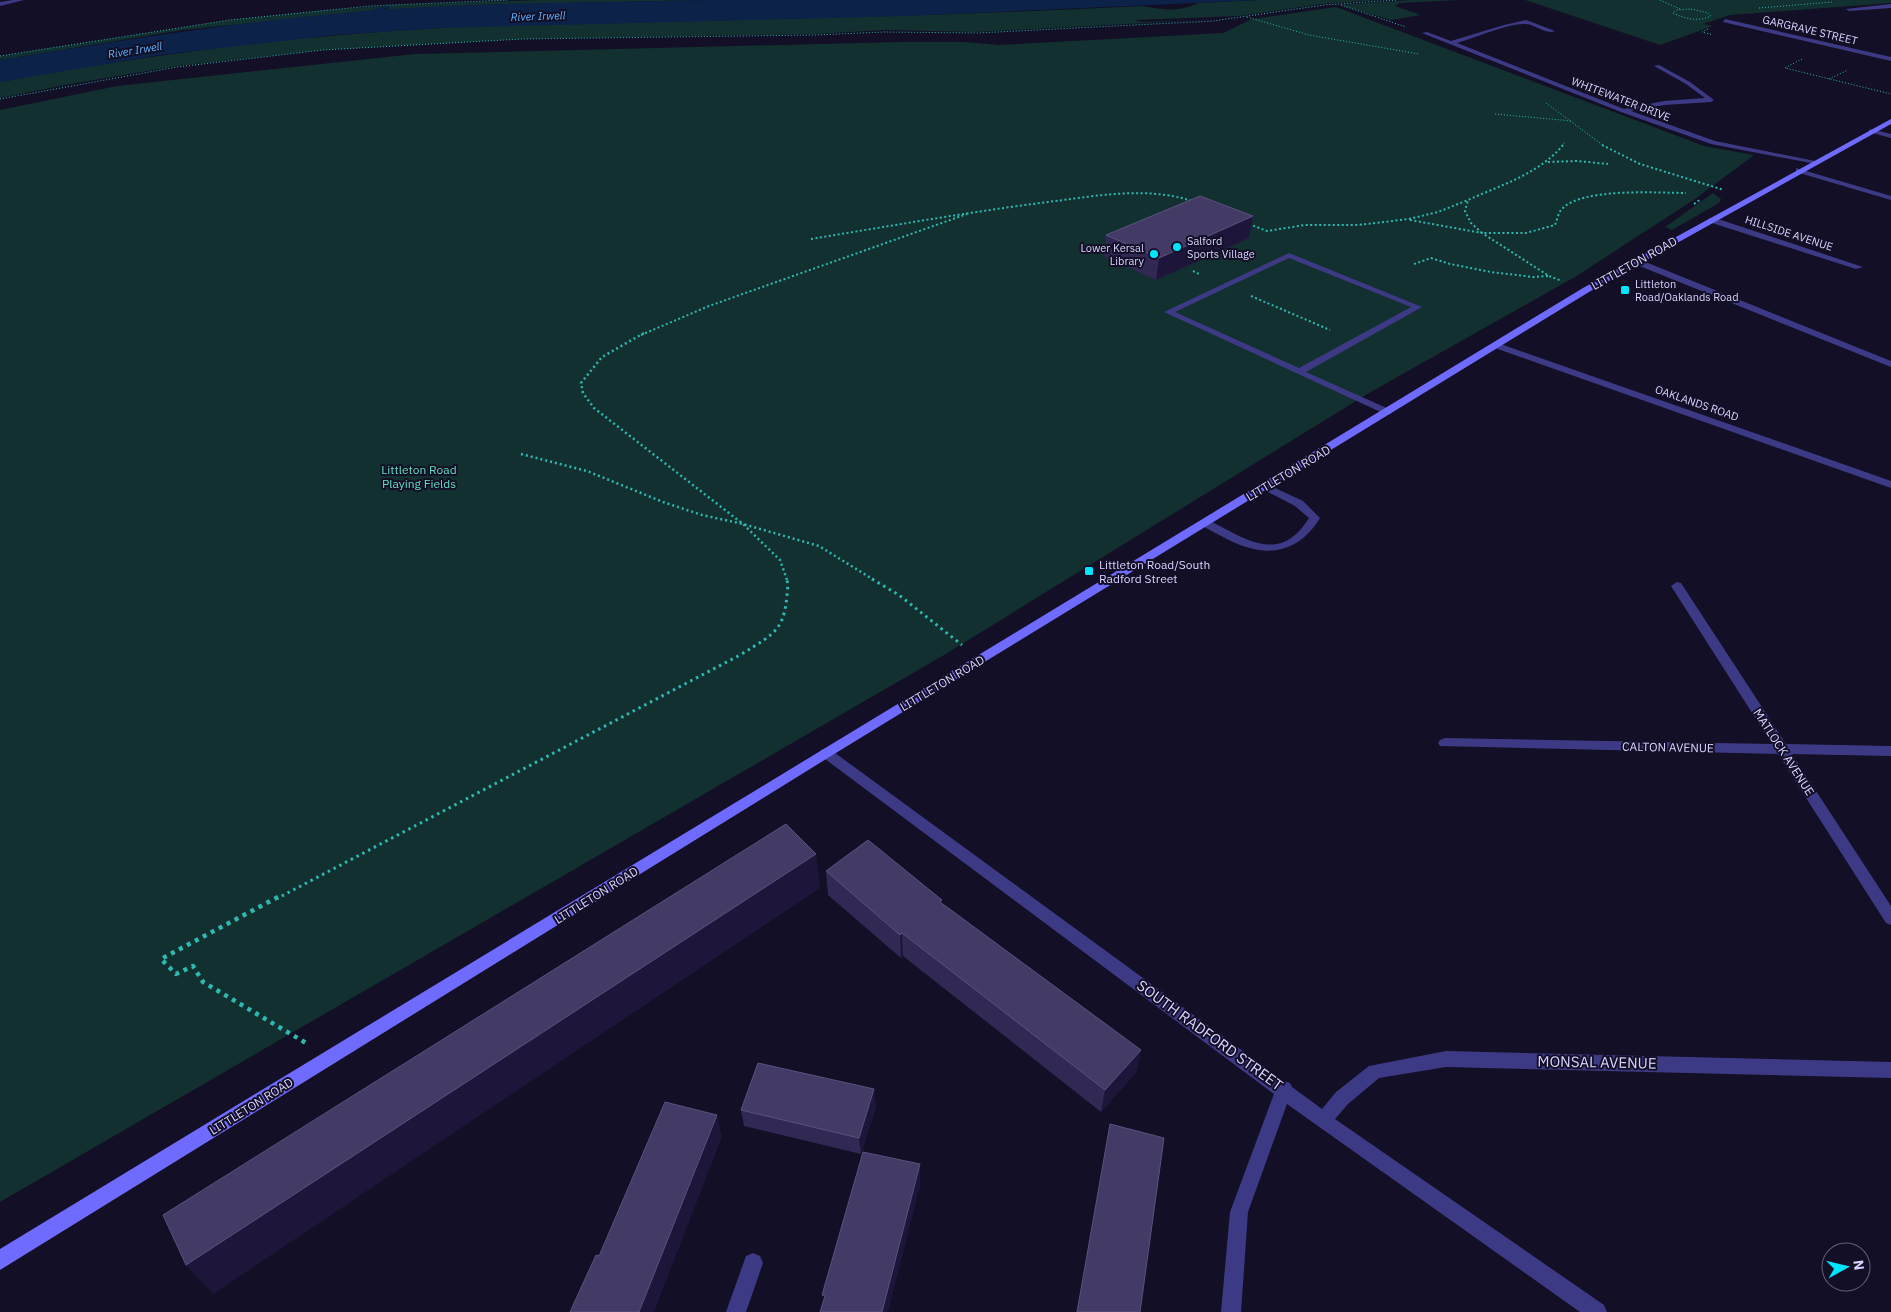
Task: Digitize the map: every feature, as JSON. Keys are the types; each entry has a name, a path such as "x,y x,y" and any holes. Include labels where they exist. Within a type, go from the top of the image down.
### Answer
{"street":[{"path":"0,4 21,0"},
{"path":"1849,9 1891,6"},
{"name":"GARGRAVE STREET","path":"1725,21 1891,59"},
{"path":"1452,43 1506,26 1526,22 1552,31"},
{"name":"WHITEWATER DRIVE","path":"1425,33 1623,111 1714,143 1816,162"},
{"path":"1623,111 1664,102 1711,100 1688,83 1657,66"},
{"name":"LITTLETON ROAD","path":"0,1260 826,753 1266,487 1586,290 1799,170 1891,121"},
{"path":"1871,131 1891,136"},
{"path":"1799,170 1891,198"},
{"name":"HILLSIDE AVENUE","path":"1712,220 1859,267"},
{"path":"1299,372 1418,307 1289,255 1168,312 1299,372 1388,412"},
{"path":"1635,261 1891,364"},
{"name":"OAKLANDS ROAD","path":"1495,345 1891,485"},
{"path":"1206,523 1249,545 1260,548 1274,547 1290,542 1309,528 1315,518 1304,506 1266,487"},
{"name":"MATLOCK AVENUE","path":"1677,586 1891,919"},
{"name":"CALTON AVENUE","path":"1445,743 1891,751"},
{"name":"SOUTH RADFORD STREET","path":"826,753 1284,1089 1323,1120 1597,1312"},
{"name":"MONSAL AVENUE","path":"1323,1120 1342,1098 1375,1071 1446,1059 1891,1070"},
{"path":"1231,1312 1239,1212 1284,1089"},
{"path":"736,1312 753,1263"}],"path":[{"path":"398,4 400,0"},
{"path":"0,56 230,20 398,4 510,0"},
{"path":"0,99 177,67 323,50 523,39 815,35 885,32 978,33 1185,23 1332,4 1397,0"},
{"path":"1660,0 1680,9 1716,13"},
{"path":"1755,9 1778,5 1834,2"},
{"path":"1332,4 1345,6 1425,33"},
{"path":"1680,9 1673,12 1690,18 1707,19 1711,16 1708,13"},
{"path":"1244,16 1309,35 1424,55"},
{"path":"1720,37 1702,32 1725,21"},
{"path":"1796,55 1805,58 1785,68 1891,94"},
{"path":"1542,101 1582,128 1594,140 1615,154 1640,164 1749,198"},
{"path":"1495,114 1573,122"},
{"path":"1242,222 1267,231 1304,226 1358,225 1409,219 1438,212 1468,200 1547,162 1558,153 1565,142"},
{"path":"1547,162 1577,161 1608,164"},
{"path":"1409,219 1482,233 1536,231 1555,225 1560,211 1567,206 1602,195 1686,193"},
{"path":"811,239 942,216 1097,197 1147,194 1166,195 1193,202"},
{"path":"1468,200 1466,206 1467,217 1482,233 1549,276 1586,290"},
{"path":"330,1057 203,982 193,966 176,974 161,959 740,655 773,635 786,613 788,583 780,560 743,524 594,408 583,393 581,383 588,372 602,357 640,335 710,306 967,214"},
{"path":"1414,264 1431,258 1491,272 1533,277 1549,276"},
{"path":"1192,271 1356,341"},
{"path":"521,454 586,471 662,502 702,515 743,524 820,546 899,596 979,661"}],"green space":[{"path":"539,0 709,0 477,5 385,10 390,7 369,11 183,30 0,60 0,56 230,20 393,5"},
{"path":"1261,0 1383,0 1322,4 1239,16 1135,20 1142,22 1202,20 976,32 885,30 815,34 523,39 323,50 177,66 0,98 0,82 164,55 329,36 534,24 897,16 1143,6 1171,9 1185,8 1198,3"},
{"path":"1410,0 1461,0 1400,3 1395,6 1421,15 1391,20 1340,5"},
{"path":"1525,0 1891,0 1891,3 1730,15 1703,24 1713,26 1660,45"},
{"name":"Littleton Road Playing Fields","path":"1336,7 1704,146 1754,155 1695,199 1575,277 1369,393 944,655 0,1202 0,110 117,86 415,54 900,42 963,42 999,45 1223,33 1252,19"},
{"path":"1713,193 1721,199 1719,203 1672,230 1665,227"}],"water":[{"name":"River Irwell","path":"709,0 1261,0 905,16 440,28 335,35 160,55 0,82 0,60 137,38 274,20 366,11 452,6"}],"building":[{"path":"1200,196 1253,216 1159,258 1106,235"},
{"path":"786,824 816,854 186,1265 163,1215"},
{"path":"868,840 942,900 940,902 1141,1050 1105,1090 902,933 900,935 826,871"},
{"path":"758,1063 874,1089 859,1138 741,1110"},
{"path":"665,1102 717,1115 639,1312 570,1312 596,1255 599,1256"},
{"path":"1110,1124 1164,1138 1140,1312 1077,1312"},
{"path":"863,1152 920,1164 882,1312 820,1312 825,1296 822,1295"}],"waterway":[{"path":"368,18 377,10 388,6"}],"place":[{"name":"Salford Sports Village","path":"1177,247"},
{"name":"Lower Kersal Library","path":"1154,254"},
{"name":"Littleton Road/Oaklands Road","path":"1625,290"},
{"name":"Littleton Road/South Radford Street","path":"1089,571"}]}
